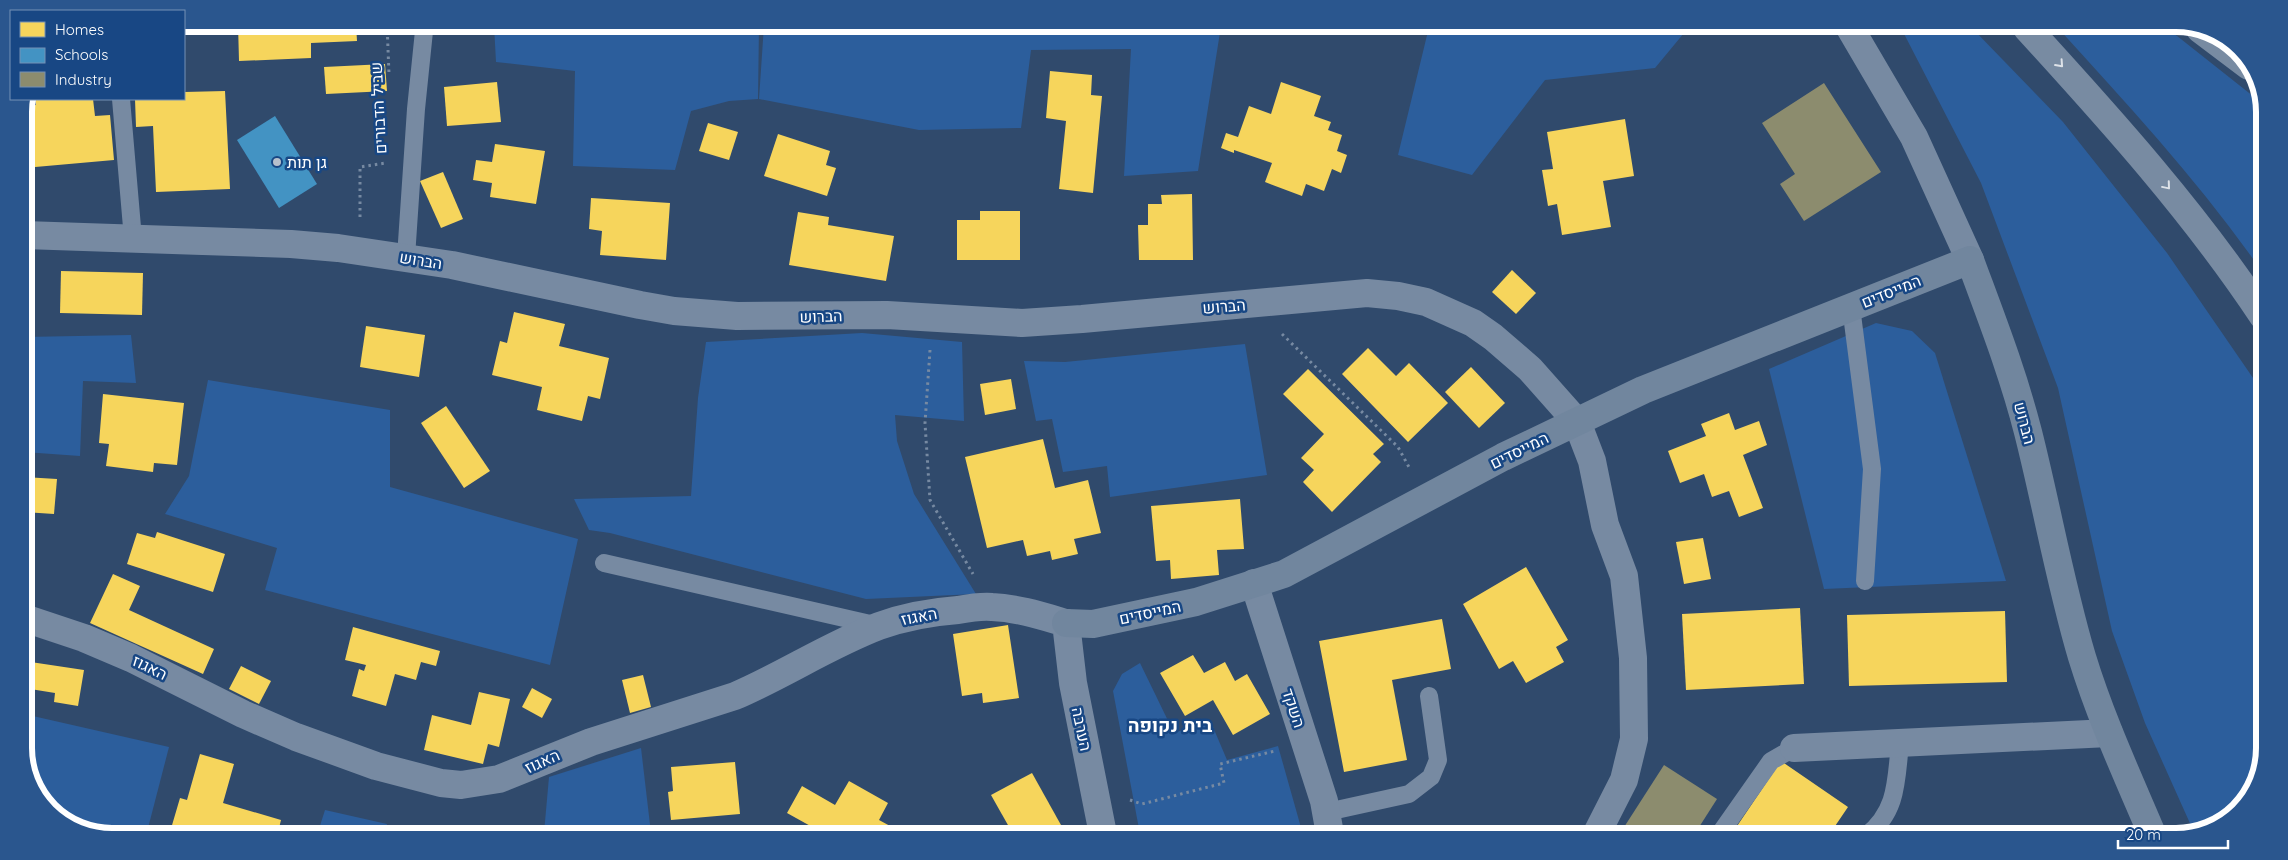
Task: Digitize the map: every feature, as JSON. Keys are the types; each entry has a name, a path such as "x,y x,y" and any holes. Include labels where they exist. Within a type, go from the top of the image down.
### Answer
{"highway":[{"path":"2031,32 2132,144 2172,192 2255,305"}],"street":[{"name":"הברוש","path":"1852,32 1914,136 1970,260 2004,350 2037,469 2074,630 2109,733 2150,828"},
{"name":"הברוש","path":"32,235 291,244 361,251 406,257 674,311 738,316 867,315 933,317 1007,323 1052,322 1366,293 1398,296 1426,302 1450,312 1493,337 1530,369 1576,422 1592,461 1605,525 1624,576 1633,658 1634,738 1624,780 1600,828"},
{"name":"המייסדים","path":"1066,623 1093,624 1196,602 1284,574 1503,457 1643,390 1970,260"},
{"name":"השקד","path":"1254,583 1306,744 1328,823"},
{"name":"האגוז","path":"33,621 115,651 243,714 305,741 403,774 441,783 461,784 499,779 591,742 735,696 879,626 919,615 990,606 1016,610 1066,623"},
{"name":"הערבה","path":"1066,623 1073,682 1102,828"},
{"path":"1794,748 2109,733"}],"lane":[{"path":"406,257 416,109 424,32"},
{"path":"121,100 133,239"},
{"path":"1851,307 1872,469 1866,581"},
{"path":"604,563 879,626"},
{"path":"1328,823 1409,794 1431,777 1438,760 1429,696"},
{"path":"1876,828 1894,799 1900,743"},
{"path":"1724,828 1771,761 1794,748"}],"path":[{"name":"שביל הדבורים","path":"387,32 390,84"},
{"name":"שביל הדבורים","path":"361,251 360,167 393,162"},
{"path":"1250,304 1398,448 1425,498"},
{"path":"933,317 924,423 930,500 966,559 990,606"},
{"path":"1098,803 1124,797 1142,804 1224,784 1220,764 1306,744"}],"shaded area":[{"path":"494,32 759,32 758,99 729,101 691,111 675,170 573,166 575,71 496,62"},
{"path":"764,32 1220,32 1198,171 1124,176 1131,49 1031,50 1021,128 919,130 759,99"},
{"path":"1428,32 1685,32 1655,68 1545,80 1472,175 1398,155"},
{"path":"1903,32 1976,32 2063,122 2167,253 2255,381 2256,748 2251,774 2242,792 2224,811 2202,823 2191,826 2145,723 2112,631 2058,388 1981,183"},
{"path":"2062,32 2172,32 2254,97 2255,262 2190,178"},
{"path":"1876,323 1912,331 1935,353 2006,581 1824,589 1769,369"},
{"path":"862,333 962,342 964,421 895,415 897,441 914,494 976,594 866,599 610,533 589,530 574,499 691,496 698,398 706,342"},
{"path":"131,335 136,383 83,381 80,456 33,453 32,337"},
{"path":"1245,344 1267,475 1110,497 1107,466 1063,472 1052,419 1036,421 1024,361 1065,362"},
{"path":"208,380 390,410 390,487 578,539 550,665 265,590 277,548 165,514 189,476"},
{"path":"1140,663 1174,733 1210,720 1227,760 1278,746 1300,828 1139,828 1113,691 1122,674"},
{"path":"33,716 169,747 148,828 102,827 86,823 64,811 43,788 34,764"},
{"path":"641,748 650,828 544,828 549,777"},
{"path":"325,810 387,824 386,828 319,828"}],"building: Homes":[{"path":"238,32 356,32 357,41 311,43 311,58 239,61"},
{"path":"385,64 387,91 326,94 324,67"},
{"path":"1050,71 1092,75 1091,95 1102,96 1093,193 1059,189 1066,121 1046,118"},
{"path":"497,82 501,122 447,126 444,87"},
{"path":"1281,82 1321,96 1314,116 1331,122 1328,130 1342,135 1337,151 1347,155 1341,173 1332,169 1324,191 1306,184 1302,196 1265,182 1272,163 1234,150 1234,153 1221,148 1226,133 1238,137 1249,106 1271,114"},
{"path":"225,91 230,189 156,192 153,126 136,127 135,100 185,100 185,92"},
{"path":"35,100 93,100 95,116 110,115 114,160 32,167 32,112 33,106 36,105"},
{"path":"1625,119 1634,176 1603,181 1611,227 1562,235 1557,204 1548,206 1542,170 1553,169 1547,132"},
{"path":"708,123 738,132 729,160 699,151"},
{"path":"778,134 830,151 826,165 836,168 827,196 764,176"},
{"path":"495,144 545,151 536,204 490,197 492,183 473,180 476,160 492,162"},
{"path":"443,172 463,219 441,228 420,181"},
{"path":"1192,194 1193,260 1139,260 1138,225 1148,225 1148,204 1162,204 1161,195"},
{"path":"591,198 670,203 666,260 600,255 602,231 589,229"},
{"path":"980,211 1020,211 1020,260 957,260 957,220 980,220"},
{"path":"798,212 829,217 828,225 894,236 886,281 789,265"},
{"path":"1512,270 1536,293 1516,314 1492,292"},
{"path":"61,271 143,273 142,315 60,313"},
{"path":"514,312 565,324 559,346 609,358 600,399 588,396 582,421 537,410 542,387 492,375 500,341 507,343"},
{"path":"366,326 425,335 419,377 360,367"},
{"path":"1368,348 1396,376 1409,363 1448,403 1408,442 1342,374"},
{"path":"1471,367 1505,403 1479,428 1445,392"},
{"path":"1308,369 1384,444 1373,454 1381,462 1332,512 1303,482 1314,470 1301,458 1324,434 1283,394"},
{"path":"1011,379 1016,409 985,415 980,384"},
{"path":"103,394 184,403 177,465 154,463 153,472 106,466 109,444 99,443"},
{"path":"446,406 490,471 464,488 421,423"},
{"path":"1729,413 1735,430 1759,421 1767,445 1743,455 1763,508 1739,517 1729,491 1712,497 1704,474 1680,483 1668,451 1706,436 1701,424"},
{"path":"1043,439 1055,488 1088,480 1101,533 1074,539 1078,554 1052,560 1050,551 1027,556 1023,540 987,548 965,457"},
{"path":"33,478 57,479 54,514 33,513"},
{"path":"1240,499 1244,549 1217,550 1219,575 1171,579 1170,560 1156,561 1151,506"},
{"path":"157,532 225,554 213,592 127,564 137,533 155,538"},
{"path":"1703,538 1711,579 1684,584 1676,542"},
{"path":"1526,567 1568,640 1556,647 1564,662 1526,683 1513,661 1499,669 1463,604"},
{"path":"113,574 140,586 129,610 214,649 203,674 90,623"},
{"path":"1800,608 1804,684 1686,690 1682,614"},
{"path":"2005,611 2007,682 1849,686 1847,615"},
{"path":"1442,619 1451,669 1392,680 1407,760 1344,772 1319,641"},
{"path":"1008,625 1019,698 983,703 982,693 962,696 953,634"},
{"path":"353,627 440,651 436,666 421,662 416,680 395,674 386,706 352,696 359,669 364,671 366,665 345,660"},
{"path":"1193,655 1204,673 1225,662 1235,681 1247,674 1270,714 1233,735 1213,700 1185,716 1160,673"},
{"path":"33,662 84,670 78,706 54,702 55,693 33,689"},
{"path":"241,666 271,681 259,704 229,689"},
{"path":"643,675 651,707 630,713 622,680"},
{"path":"532,688 552,699 542,718 522,707"},
{"path":"479,692 510,699 499,747 488,744 483,764 424,750 432,715 471,725"},
{"path":"200,754 234,764 223,803 281,820 279,828 171,828 180,798 187,800"},
{"path":"1781,761 1848,807 1834,828 1817,828 1814,826 1812,828 1736,828"},
{"path":"735,762 740,814 671,820 668,792 673,791 671,767"},
{"path":"1032,773 1063,828 1010,828 991,795"},
{"path":"849,781 888,803 879,820 894,828 814,828 787,813 802,786 835,805"}],"building: Schools":[{"name":"גן תות","path":"275,116 317,184 279,208 237,140"}],"building: Industry":[{"path":"1824,83 1881,172 1804,221 1780,184 1795,174 1762,123"},
{"path":"1664,765 1717,799 1698,828 1624,828"}],"place":[{"name":"גן תות","path":"277,162"}],"district":[{"name":"בית נקופה","path":"1170,725"}]}
